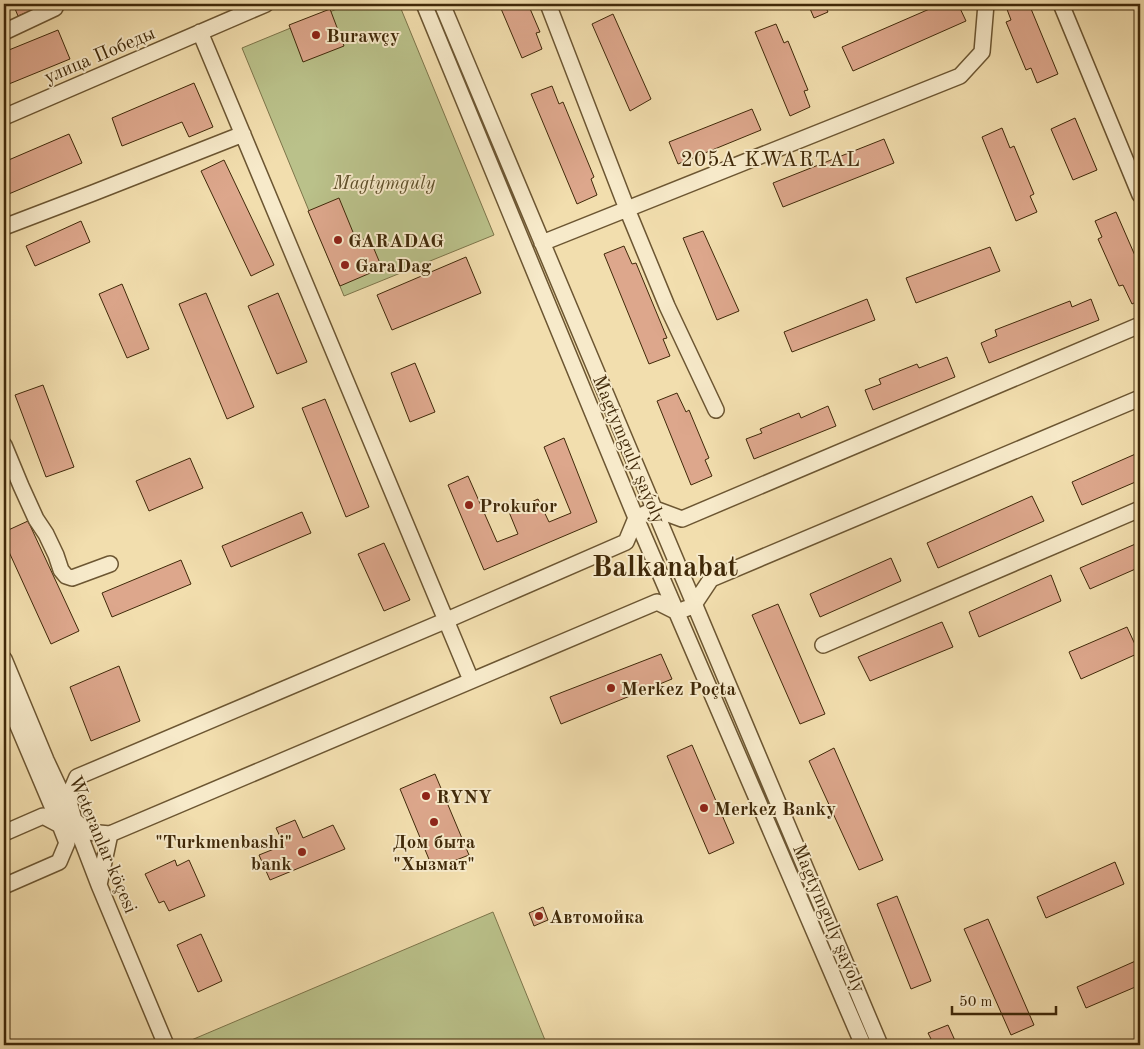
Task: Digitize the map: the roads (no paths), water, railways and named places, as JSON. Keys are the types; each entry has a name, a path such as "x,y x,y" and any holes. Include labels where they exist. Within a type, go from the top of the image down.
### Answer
{"street":[{"name":"улица Победы","path":"4,117 266,4"},
{"name":"Magtymguly şaýoly","path":"424,4 636,518 863,1045"},
{"name":"Magtymguly şaýoly","path":"442,4 880,1045"},
{"path":"548,4 627,209 667,306 716,410"},
{"path":"542,243 960,76 982,52 986,4"},
{"path":"1061,4 1140,195"},
{"path":"4,32 55,8"},
{"path":"200,32 471,680"},
{"path":"4,227 243,134"},
{"path":"46,760 65,776 77,777 626,542 636,518 655,509 682,519 1140,326"},
{"path":"4,833 43,816 67,822 88,832 110,834 656,602 677,612 694,606 711,579 1138,405"},
{"path":"4,445 36,519 46,534 63,574 72,578 110,564"},
{"path":"823,645 1140,509"},
{"name":"Weteranlar köçesi","path":"4,659 46,760 67,822 99,885 166,1045"},
{"path":"4,693 67,822"},
{"path":"4,886 59,862 67,843 68,798 77,777"},
{"path":"99,885 110,834"}],"place":[{"name":"Burawçy","path":"316,35"},
{"name":"GARADAG","path":"338,240"},
{"name":"GaraDag","path":"345,265"},
{"name":"Prokuror","path":"469,505"},
{"name":"Merkez Poçta","path":"611,688"},
{"name":"RYNY","path":"426,796"},
{"name":"Merkez Banky","path":"704,808"},
{"name":"Дом быта \"Хызмат\"","path":"434,822"},
{"name":"\"Turkmenbashi\" bank","path":"302,852"},
{"name":"Автомойка","path":"539,916"}],"district":[{"name":"205A KWARTAL","path":"771,159"},
{"name":"Balkanabat","path":"665,566"}],"park label":[{"name":"Magtymguly","path":"384,182"}]}
